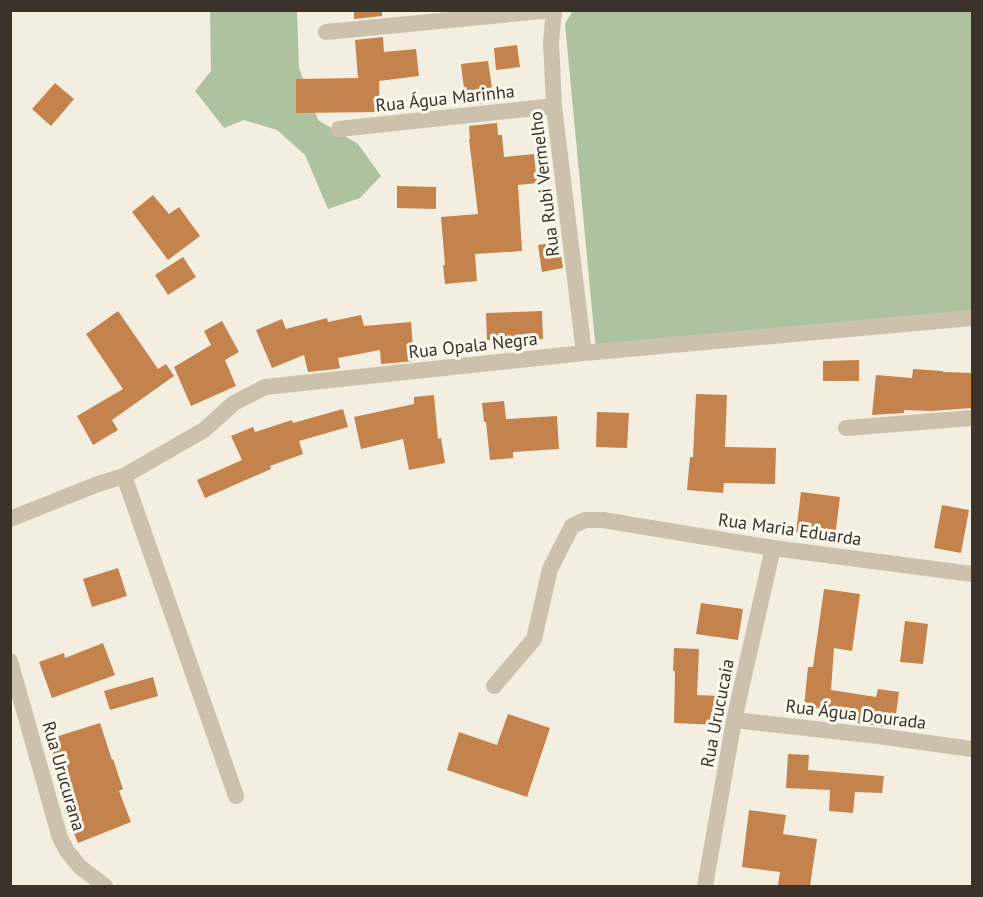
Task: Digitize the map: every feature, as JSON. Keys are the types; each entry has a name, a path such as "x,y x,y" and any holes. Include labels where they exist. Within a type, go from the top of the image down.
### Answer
{"street":[{"path":"326,32 553,10"},
{"name":"Rua Rubi Vermelho","path":"553,10 551,42 554,106 584,353"},
{"name":"Rua Água Marinha","path":"339,129 554,106"},
{"name":"Rua Opala Negra","path":"10,519 124,476 204,430 234,403 265,387 584,353 972,318"},
{"path":"846,428 972,418"},
{"path":"124,476 236,796"},
{"name":"Rua Maria Eduarda","path":"494,686 534,639 550,569 572,526 585,520 603,520 773,548 972,574"},
{"name":"Rua Urucucaia","path":"705,886 734,720 773,548"},
{"name":"Rua Urucurana","path":"10,661 60,838 80,867 105,886"},
{"name":"Rua Água Dourada","path":"734,720 972,749"}],"green space":[{"path":"573,10 972,11 972,318 596,352 565,24"},
{"path":"210,11 297,11 299,68 318,120 358,144 381,176 360,198 328,209 305,155 277,130 244,120 224,128 195,91 211,71"}],"building":[{"path":"354,10 382,10 382,16 354,19"},
{"path":"383,37 384,52 416,49 419,76 379,81 380,112 296,113 296,79 358,78 355,40"},
{"path":"517,45 520,67 496,70 494,48"},
{"path":"488,61 494,102 466,105 461,64"},
{"path":"55,83 74,99 51,126 32,109"},
{"path":"497,123 498,135 502,135 504,157 534,154 537,183 518,185 522,251 475,254 477,281 445,284 441,217 478,214 469,126"},
{"path":"397,186 436,187 436,209 397,208"},
{"path":"153,195 169,214 179,207 200,236 168,260 132,212"},
{"path":"559,242 563,268 542,272 538,245"},
{"path":"183,257 196,277 168,295 155,275"},
{"path":"118,311 158,369 166,364 174,376 112,420 118,430 93,445 77,416 123,389 86,334"},
{"path":"542,311 543,339 487,340 486,313"},
{"path":"361,315 364,326 411,322 414,361 381,364 380,350 338,358 340,368 336,369 308,372 304,355 272,368 256,330 282,319 286,329 327,318 328,322"},
{"path":"222,321 239,352 225,360 236,386 191,406 174,367 211,345 204,331"},
{"path":"859,360 859,381 823,381 823,361"},
{"path":"913,369 972,373 972,408 904,410 904,413 872,415 876,375 912,378"},
{"path":"696,394 727,395 725,447 776,448 775,484 724,483 723,493 687,490 690,457 693,457"},
{"path":"434,395 438,439 441,438 445,463 409,470 403,439 361,449 354,417 414,404 414,397"},
{"path":"504,401 506,419 557,416 559,449 513,452 513,458 490,460 482,403"},
{"path":"343,409 348,427 299,441 303,454 270,466 271,469 205,498 197,480 242,460 231,436 253,427 255,432 292,420 293,423"},
{"path":"597,412 629,413 627,448 596,447"},
{"path":"801,492 840,497 835,537 796,532"},
{"path":"942,505 969,510 961,553 934,548"},
{"path":"118,568 127,596 92,607 83,579"},
{"path":"824,589 860,594 852,651 834,648 831,690 876,697 878,689 899,692 894,728 836,720 838,710 804,707 808,667 813,667"},
{"path":"701,603 743,609 738,640 696,634"},
{"path":"905,621 928,624 923,664 900,662"},
{"path":"103,643 115,675 52,698 39,662 64,653 65,658"},
{"path":"674,648 699,649 697,695 720,696 719,725 674,723"},
{"path":"153,677 158,696 110,710 104,691"},
{"path":"508,714 550,728 527,797 447,770 459,732 497,745"},
{"path":"100,723 123,789 119,791 131,822 78,843 65,811 74,808 49,739"},
{"path":"788,754 809,755 808,770 884,776 882,793 855,792 853,813 829,811 830,790 786,788"},
{"path":"749,810 786,815 783,834 817,839 810,886 778,885 780,872 742,867"}]}
